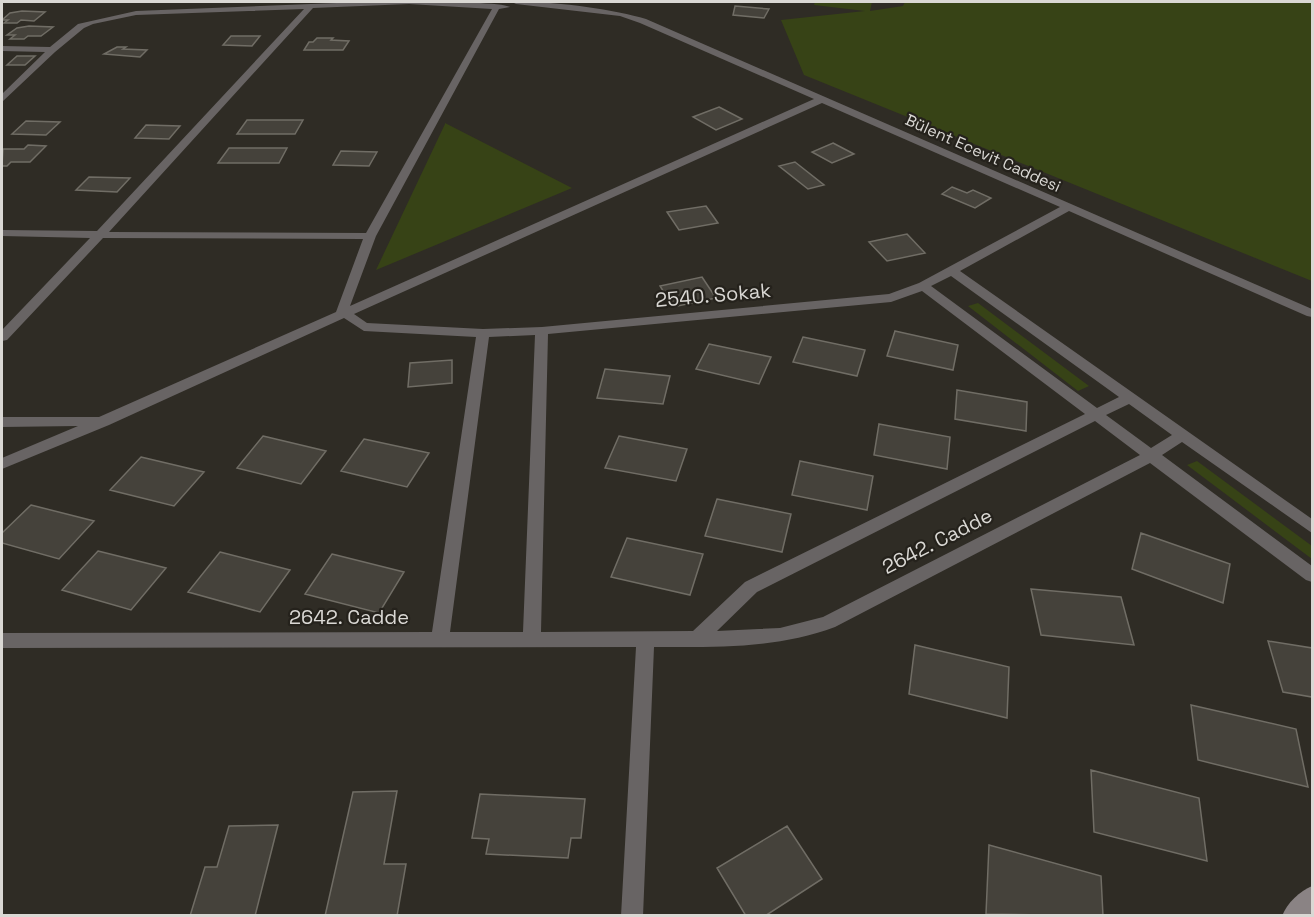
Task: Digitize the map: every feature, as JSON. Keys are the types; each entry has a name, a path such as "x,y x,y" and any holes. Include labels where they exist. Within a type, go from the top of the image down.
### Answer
{"main road":[{"path":"1293,915 1312,897"}],"street":[{"path":"2,99 52,50 81,26 109,17 136,13 312,4 409,2 497,6 605,18 647,26 686,39"},
{"path":"516,2 618,12"},
{"path":"602,2 618,12"},
{"path":"618,12 621,2"},
{"path":"2,337 100,235 312,4"},
{"path":"344,314 342,312 370,236 497,6"},
{"name":"Bülent Ecevit Caddesi","path":"618,12 686,39 1312,313"},
{"path":"2,48 52,50"},
{"path":"2,464 104,421 822,99"},
{"name":"2540. Sokak","path":"344,314 364,327 483,333 542,331 891,298 923,286 1068,207"},
{"path":"2,233 370,236"},
{"path":"951,270 1312,528"},
{"path":"923,286 1312,575"},
{"path":"532,638 542,331"},
{"path":"440,639 483,333"},
{"name":"2642. Cadde","path":"697,639 751,586 1130,397"},
{"path":"2,422 104,421"},
{"name":"2642. Cadde","path":"2,641 784,637 806,632 829,622 1151,455 1183,435"},
{"path":"632,915 645,639"}],"green space":[{"path":"815,2 872,2 870,11 903,6 905,2 1312,2 1312,281 804,75 781,20 865,11 814,5"},
{"path":"445,124 572,188 376,270"},
{"path":"978,303 1089,386 1078,391 968,306"},
{"path":"1197,461 1312,546 1312,559 1187,465"}],"building":[{"path":"735,6 769,9 764,18 733,15"},
{"path":"45,12 34,21 21,20 17,23 4,23 8,20 2,20 10,13"},
{"path":"53,27 41,36 28,36 24,39 10,39 15,35 7,35 17,28"},
{"path":"231,36 260,36 252,46 223,45"},
{"path":"317,38 349,41 343,50 304,50 309,42"},
{"path":"117,47 147,50 140,57 104,54"},
{"path":"17,56 35,56 25,65 7,65"},
{"path":"719,107 742,119 716,130 693,117"},
{"path":"247,120 303,120 295,134 237,134"},
{"path":"26,121 60,122 46,135 12,134"},
{"path":"146,125 180,126 169,139 135,138"},
{"path":"833,143 854,154 832,163 812,152"},
{"path":"28,145 46,146 30,162 11,162 7,166 2,166 3,149 24,149"},
{"path":"229,148 287,148 279,163 218,163"},
{"path":"341,151 377,152 369,166 333,165"},
{"path":"795,162 824,185 808,189 779,166"},
{"path":"89,177 130,178 117,192 76,190"},
{"path":"952,187 967,193 973,190 991,198 975,208 942,194"},
{"path":"706,206 718,223 679,230 667,212"},
{"path":"907,234 925,253 887,261 869,242"},
{"path":"702,277 716,298 673,307 660,286"},
{"path":"895,331 958,345 953,370 887,356"},
{"path":"803,337 865,350 857,376 793,362"},
{"path":"709,344 771,357 759,384 696,369"},
{"path":"452,360 452,383 408,387 410,363"},
{"path":"605,369 670,376 663,404 597,398"},
{"path":"957,390 1027,402 1026,431 955,419"},
{"path":"879,424 950,437 947,469 874,455"},
{"path":"263,436 326,451 301,484 237,468"},
{"path":"619,436 687,449 676,481 605,468"},
{"path":"364,439 429,453 407,487 341,471"},
{"path":"141,457 204,472 174,506 110,490"},
{"path":"800,461 873,476 867,510 792,495"},
{"path":"717,499 791,514 782,552 705,536"},
{"path":"31,505 94,521 59,559 2,543 2,533"},
{"path":"1141,533 1230,564 1223,603 1132,569"},
{"path":"627,538 703,554 690,595 611,577"},
{"path":"98,551 166,568 131,610 62,590"},
{"path":"220,552 290,570 260,612 188,592"},
{"path":"332,554 404,572 379,613 305,594"},
{"path":"1031,589 1121,597 1134,645 1041,635"},
{"path":"1268,641 1312,648 1312,697 1283,692"},
{"path":"915,645 1009,667 1007,718 909,694"},
{"path":"1191,705 1296,729 1308,787 1198,760"},
{"path":"1091,770 1199,798 1207,861 1094,832"},
{"path":"397,791 384,864 406,864 397,916 325,916 353,792"},
{"path":"480,794 585,799 581,838 571,838 568,858 486,854 489,839 472,838"},
{"path":"278,825 255,916 190,916 205,867 217,867 229,826"},
{"path":"787,826 822,879 765,916 746,916 717,868"},
{"path":"989,845 1101,876 1103,916 986,914"}]}
